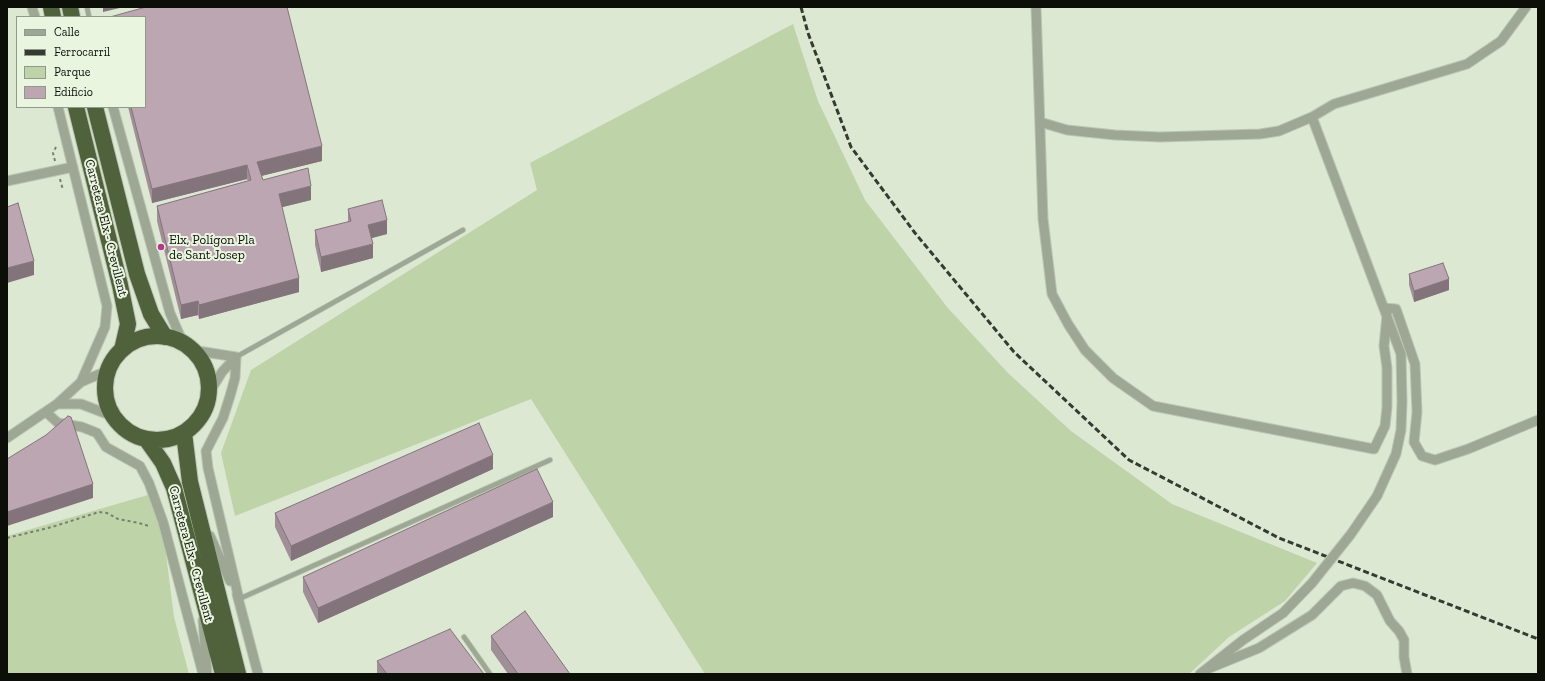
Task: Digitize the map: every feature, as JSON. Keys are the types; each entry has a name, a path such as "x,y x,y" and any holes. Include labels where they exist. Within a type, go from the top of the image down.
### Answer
{"highway":[{"path":"68,108 86,147"},
{"name":"Carretera Elx - Crevillent","path":"76,108 120,285 128,324 122,350"},
{"name":"Carretera Elx - Crevillent","path":"99,110 107,155 137,274 151,314 165,337"},
{"path":"148,337 165,337 188,347 200,358 206,370 209,381 209,393 203,413 193,426 184,433 175,437 158,440 146,439 131,433 114,418 107,399 106,380 109,370 116,358 122,350 139,340 148,337"},
{"name":"Carretera Elx - Crevillent","path":"184,433 190,482 195,506 238,674"},
{"name":"Carretera Elx - Crevillent","path":"146,439 163,463 174,488 223,674"}],"street":[{"path":"1036,7 1043,220 1052,294 1068,324 1085,350 1113,378 1153,406 1374,449 1385,426 1387,407 1387,368 1384,346 1385,312"},
{"path":"1040,122 1067,130 1115,135 1168,137 1260,134 1279,131 1312,117 1334,104 1468,64 1501,41 1526,7"},
{"path":"58,108 107,306 105,327 81,382"},
{"path":"113,108 170,313 188,347 236,357"},
{"path":"1202,672 1243,640 1283,614 1312,583 1351,534 1377,496 1396,454 1401,430 1401,354 1312,117"},
{"path":"7,181 73,167"},
{"path":"1385,312 1396,308 1415,364 1417,412 1414,442 1422,456 1435,460 1468,449 1538,420"},
{"path":"209,393 222,372 236,357"},
{"path":"236,357 235,378 223,418 206,451 208,468 258,674"},
{"path":"7,438 57,404 81,382 109,370"},
{"path":"57,404 81,404 114,418"},
{"path":"46,412 58,423 82,427 97,433 106,447 140,466 149,483 162,522 203,674"},
{"path":"195,506 239,600"},
{"path":"1202,672 1265,645 1312,615 1341,586 1353,583 1365,586 1377,595 1390,621 1404,640 1404,657 1407,674"},
{"path":"200,587 207,674"}],"lane":[{"path":"236,357 463,230"},
{"path":"239,600 550,460"},
{"path":"464,637 490,674"}],"path":[{"path":"55,138 57,145 53,153 63,190"},
{"path":"7,538 52,527 100,512 107,513 118,519 149,526"}],"green space":[{"path":"793,24 818,101 865,200 947,307 1008,373 1071,431 1172,504 1317,563 1285,601 1229,637 1189,674 705,674 531,399 235,516 221,453 251,370 537,190 530,163"},
{"path":"158,492 174,617 189,674 7,674 7,536"}],"building":[{"path":"146,7 287,7 322,146 257,162 263,180 308,168 311,186 279,194 299,278 199,305 198,301 181,305 157,206 251,180 247,165 152,189 131,108 146,108 146,16 114,16"},
{"path":"382,200 387,220 368,225 373,244 321,257 315,230 351,221 348,209"},
{"path":"18,203 34,261 7,268 7,207"},
{"path":"1443,263 1449,279 1414,291 1409,274"},
{"path":"68,416 71,417 93,484 7,512 7,459 46,435"},
{"path":"479,423 493,455 291,546 275,513"},
{"path":"537,469 553,502 318,608 303,577"},
{"path":"525,611 570,674 518,674 491,636"},
{"path":"450,629 484,674 387,674 377,661"}],"railway":[{"path":"801,7 808,33 851,147 915,233 1014,352 1129,460 1279,538 1538,639"}],"place":[{"name":"Elx, Polígon Pla de Sant Josep","path":"161,247"}]}
